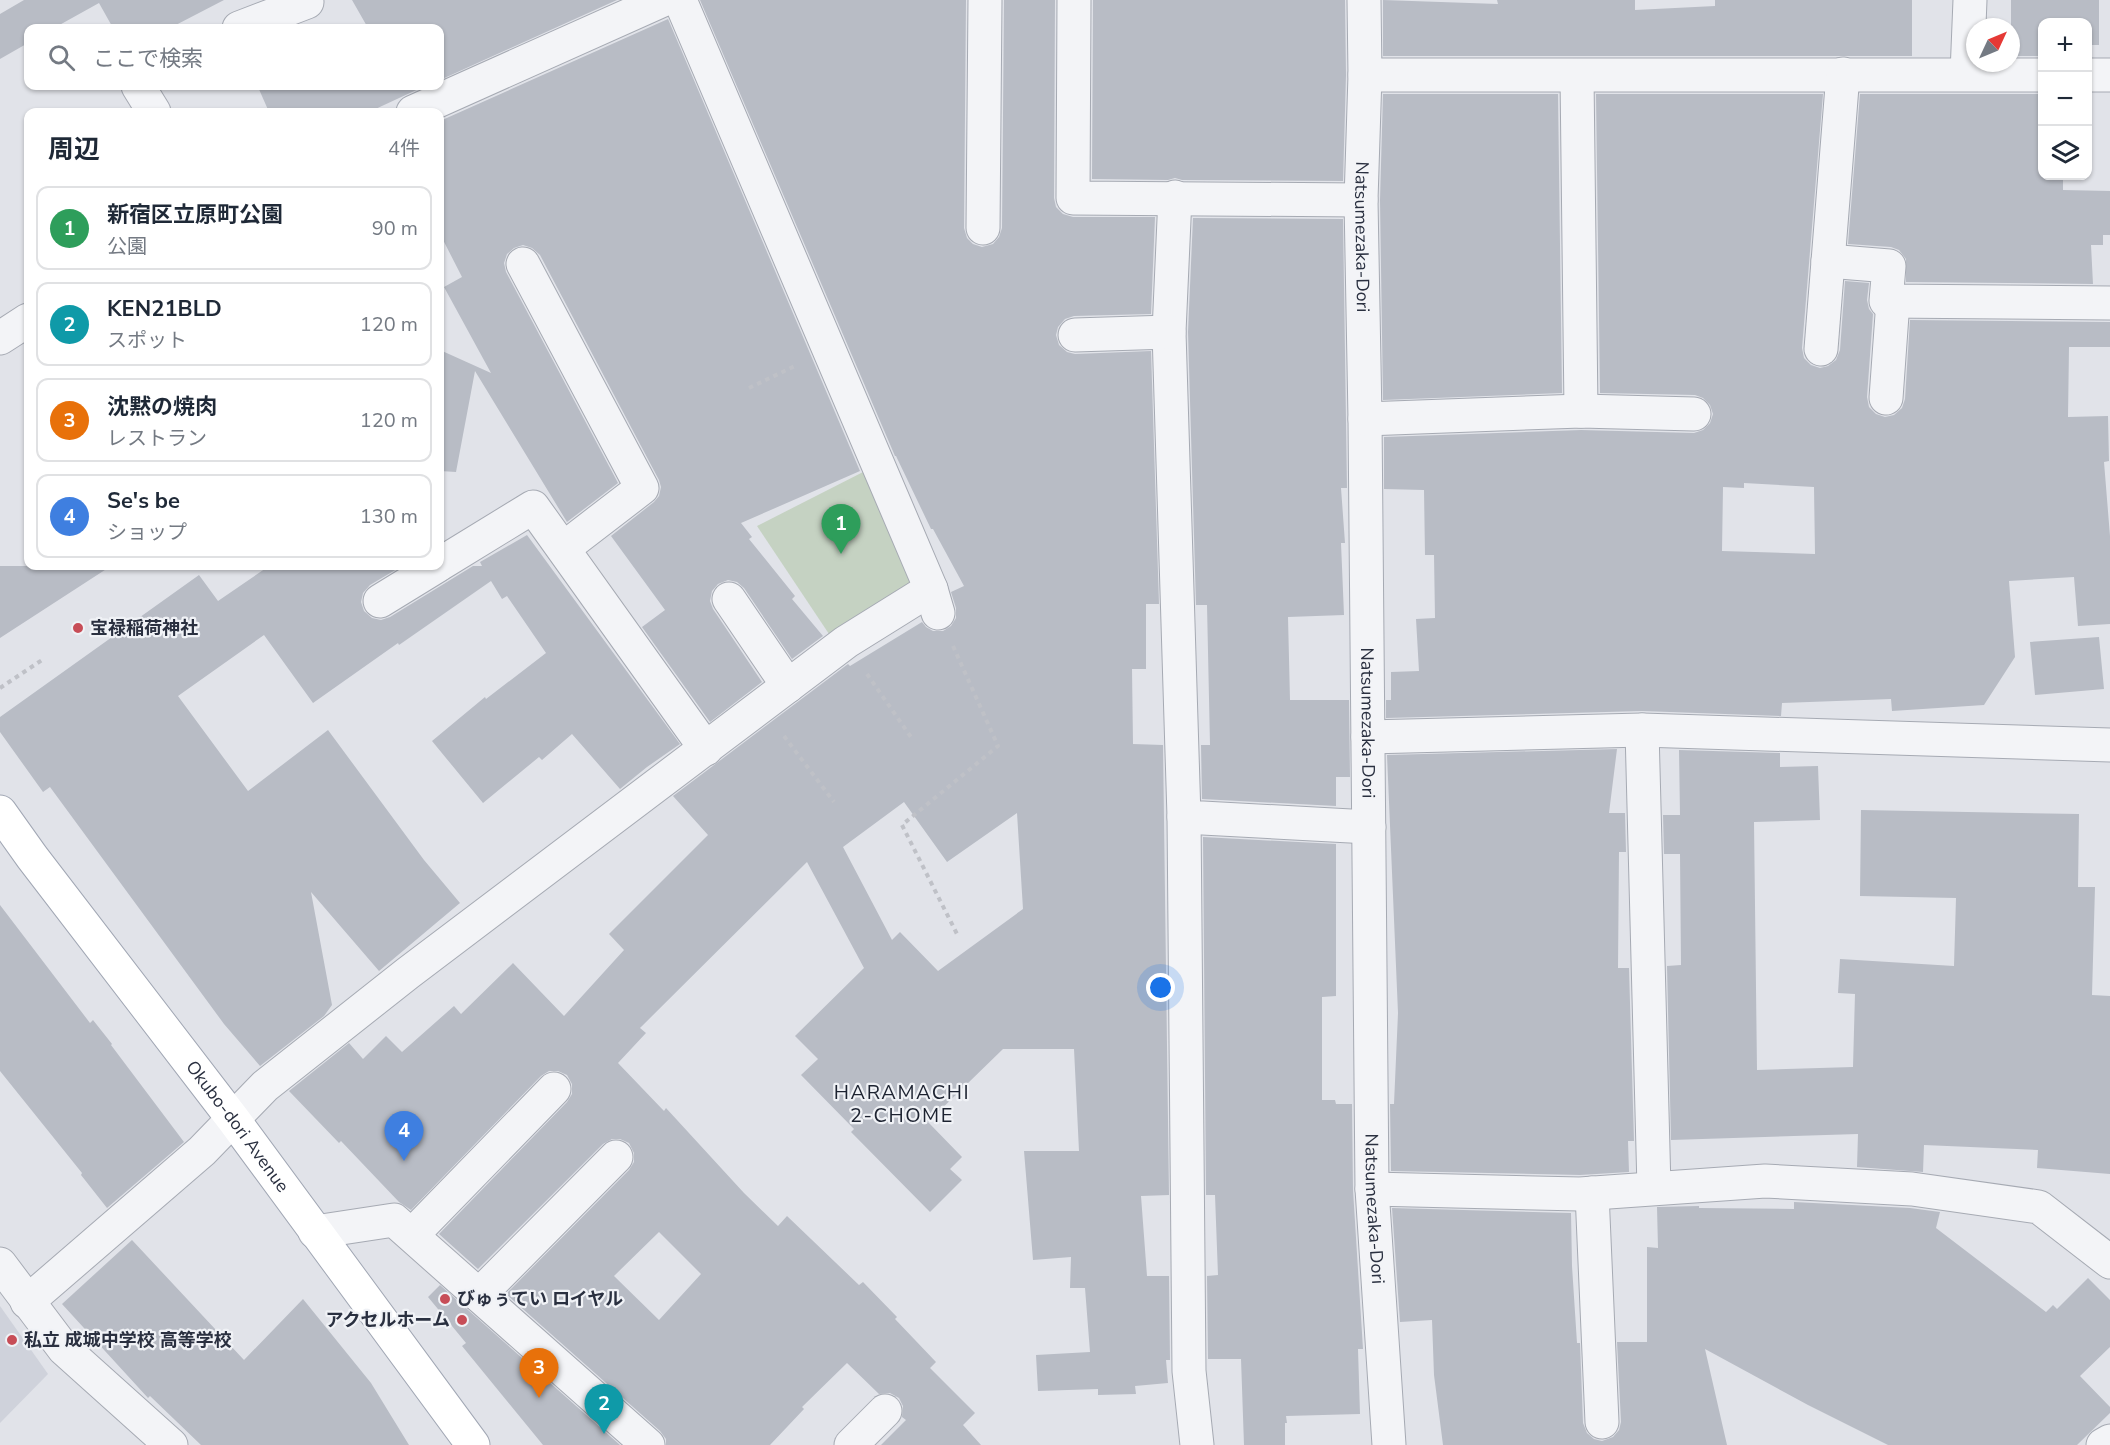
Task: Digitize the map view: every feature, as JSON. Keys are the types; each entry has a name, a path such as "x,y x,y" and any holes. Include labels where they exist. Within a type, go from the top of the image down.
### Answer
{"main road":[{"name":"Okubo-dori Avenue","path":"0,812 233,1119 473,1445"}],"street":[{"path":"422,108 663,0"},
{"path":"27,1302 202,1151 265,1086 408,973 846,642 935,601 680,0"},
{"path":"983,228 985,0"},
{"path":"1074,0 1073,198 1360,200"},
{"name":"Natsumezaka-Dori","path":"1364,0 1365,75 1360,200 1365,419 1372,1189 1389,1445"},
{"path":"1967,74 1970,0"},
{"path":"249,24 307,2"},
{"path":"1821,349 1843,74"},
{"path":"1365,75 2038,75"},
{"path":"2092,75 2110,75"},
{"path":"1577,76 1581,411"},
{"path":"140,90 152,108"},
{"path":"1175,197 1169,332 1184,817 1189,1371 1197,1445"},
{"path":"1828,261 1889,267 1886,301 2110,303"},
{"path":"523,264 642,488 564,548"},
{"path":"1886,398 1893,301"},
{"path":"0,338 24,323"},
{"path":"1075,335 1169,332"},
{"path":"1365,419 1581,411 1694,414"},
{"path":"444,561 533,507 706,749"},
{"path":"380,601 430,570"},
{"path":"729,599 788,686"},
{"path":"1368,737 1642,730 2110,745"},
{"path":"1642,730 1654,1188"},
{"path":"1184,817 1369,827"},
{"path":"412,1236 554,1089"},
{"path":"479,1295 616,1157"},
{"path":"1372,1189 1568,1194 1765,1181 1912,1189 2039,1207 2110,1262"},
{"path":"1592,1193 1602,1422"},
{"path":"315,1232 394,1220 648,1445"},
{"path":"0,1264 64,1350 171,1445"},
{"path":"851,1445 885,1411"},
{"path":"2103,1445 2110,1441"}],"path":[{"path":"749,388 801,362"},
{"path":"935,601 998,746 902,825 958,936"},
{"path":"0,688 42,660"},
{"path":"861,665 913,740"},
{"path":"780,730 834,802"}],"shaded area":[{"name":"私立 成城中学校 高等学校","path":"0,1306 48,1374 0,1423"}],"green space":[{"path":"869,469 917,583 833,640 757,526"}],"building":[{"path":"24,0 224,0 178,24 111,24 99,3 61,24 24,24 24,45 0,59 0,14"},
{"path":"352,0 617,0 444,78 444,24 366,24"},
{"path":"700,0 966,0 964,228 967,238 973,244 982,247 993,244 1002,228 1004,0 1055,0 1054,198 1056,207 1063,214 1073,217 1155,217 1151,314 1074,316 1065,319 1058,327 1056,335 1059,345 1067,352 1075,354 1151,351 1159,604 1146,604 1146,669 1132,669 1133,744 1163,745 1169,1195 1141,1196 1147,1276 1169,1276 1170,1360 1166,1360 1168,1383 1135,1386 1136,1394 1098,1395 1098,1389 1038,1391 1036,1355 1090,1352 1085,1288 1070,1288 1071,1257 1033,1260 1024,1151 1079,1151 1074,1049 1003,1049 928,1122 962,1157 950,1169 962,1180 930,1212 851,1132 854,1129 801,1075 818,1059 795,1036 864,968 807,862 640,1028 646,1033 618,1063 664,1111 666,1108 744,1193 778,1226 787,1216 859,1285 863,1282 897,1317 895,1319 936,1362 930,1368 975,1413 963,1425 981,1445 881,1445 906,1420 902,1417 903,1406 899,1398 890,1393 879,1394 847,1363 802,1407 804,1409 770,1445 666,1445 666,1439 660,1431 506,1294 629,1170 634,1162 634,1153 629,1143 620,1139 612,1139 603,1144 478,1269 439,1234 567,1102 572,1094 572,1084 567,1075 558,1071 549,1071 541,1076 411,1210 399,1202 289,1091 349,1043 363,1059 386,1036 402,1052 454,1006 461,1014 513,963 564,1016 624,950 609,934 708,835 673,796 848,664 850,666 922,622 933,631 943,631 951,626 956,618 956,608 951,592 964,586 931,529 895,456","holes":["904,802 947,862 1017,813 1023,909 938,971 900,932 892,940 843,847","659,1232 701,1274 659,1320 614,1276"]},
{"path":"1093,0 1345,0 1346,75 1343,181 1092,179"},
{"path":"1383,0 1498,4 1497,0 1635,0 1635,10 1715,6 1715,0 1912,0 1912,56 1383,56"},
{"path":"2011,0 2099,0 2099,45 2092,45 2092,18 2038,18 2038,56 2020,56 2020,18 2011,18"},
{"path":"668,19 860,471 741,523 752,537 749,539 795,596 792,599 823,636 792,659 744,588 737,582 728,580 718,584 712,591 710,601 713,609 762,682 710,722 642,627 665,610 611,536 654,502 659,496 661,487 659,480 540,255 532,248 523,245 507,254 504,263 506,272 618,483 567,522 475,371 456,472 444,471 444,352 491,373 444,287 462,277 444,242 444,119"},
{"path":"259,90 416,90 378,108 267,108"},
{"path":"1383,94 1558,94 1562,393 1383,400 1380,200"},
{"path":"1596,94 1823,94 1802,348 1804,358 1811,365 1820,368 1836,360 1840,350 1845,281 1869,283 1867,300 1873,314 1867,397 1869,407 1876,414 1885,417 1894,415 1902,408 1905,399 1910,320 2110,322 2110,347 2069,347 2068,417 2108,416 2109,461 2104,462 2110,536 2110,624 2078,626 2074,577 2009,581 2015,657 1984,705 1892,711 1891,699 1782,703 1781,716 1642,711 1386,718 1386,700 1391,700 1391,672 1419,671 1416,619 1435,618 1434,555 1425,555 1424,490 1384,489 1384,437 1581,430 1694,433 1703,430 1710,423 1713,414 1710,405 1703,398 1695,395 1600,393","holes":["1744,483 1814,487 1815,554 1722,551 1723,487 1744,488"]},
{"path":"1860,94 2038,94 2038,180 2063,180 2063,190 2110,191 2110,235 2103,235 2103,245 2091,245 2093,284 1906,282 1906,259 1899,250 1891,247 1848,244"},
{"path":"1193,218 1343,219 1347,488 1341,488 1345,543 1341,543 1344,615 1288,617 1290,700 1349,700 1350,777 1336,777 1336,806 1202,799 1201,745 1210,745 1207,605 1196,605 1188,332"},
{"path":"527,535 680,744 620,789 572,734 542,760 539,757 483,803 432,741 485,697 486,699 546,653 507,596 502,599 491,581 313,703 264,635 178,696 248,791 328,730 424,860 460,903 379,971 311,892 332,1005 324,1016 260,1066 224,1024 50,787 43,792 0,732 0,717 199,575 218,601 263,570 395,570 370,585 363,593 361,602 364,611 372,618 381,620 390,617 473,566 482,566 480,562"},
{"path":"0,566 24,566 24,570 105,570 0,638"},
{"path":"2099,637 2104,689 2035,695 2030,642"},
{"path":"1617,749 1609,813 1625,813 1626,852 1619,852 1618,968 1629,968 1634,1141 1628,1141 1629,1172 1580,1175 1391,1171 1390,1104 1394,1104 1398,1013 1387,755"},
{"path":"1679,750 1780,753 1780,767 1818,766 1820,820 1754,822 1757,1070 1853,1067 1855,994 1838,993 1840,959 1954,966 1956,898 1860,896 1861,810 2079,814 2078,887 2095,887 2092,995 2110,996 2110,1174 2037,1168 2038,1150 1924,1145 1923,1172 1857,1167 1858,1134 1671,1140 1667,966 1681,965 1680,854 1664,854 1663,815 1680,815"},
{"path":"1203,837 1336,844 1336,996 1322,997 1322,1100 1335,1100 1336,1104 1352,1104 1353,1190 1363,1349 1358,1349 1360,1414 1286,1416 1285,1445 1244,1445 1241,1359 1208,1359 1207,1276 1218,1275 1215,1195 1206,1195"},
{"path":"0,905 90,1023 93,1020 112,1044 184,1142 107,1208 81,1175 82,1173 0,1071"},
{"path":"1794,1202 1910,1208 1940,1212 1936,1228 2046,1312 2053,1305 2057,1309 2088,1278 2110,1300 2110,1347 2080,1376 2110,1407 2110,1413 2077,1445 1888,1445 1705,1349 1727,1445 1443,1445 1434,1375 1432,1320 1400,1322 1392,1208 1571,1213 1572,1266 1577,1343 1580,1343 1583,1423 1587,1433 1594,1439 1602,1441 1613,1437 1619,1430 1621,1422 1617,1342 1647,1342 1647,1247 1658,1248 1657,1207 1794,1209"},
{"path":"132,1240 244,1360 303,1299 371,1383 409,1445 201,1445 150,1396 148,1398 62,1304"},
{"path":"440,1285 620,1445 543,1445 462,1346 466,1343 428,1297"}],"place":[{"name":"新宿区立原町公園","path":"841,554"},
{"name":"宝禄稲荷神社","path":"78,628"},
{"name":"Se's be","path":"404,1161"},
{"name":"びゅぅてい ロイヤル","path":"445,1299"},
{"name":"アクセルホーム","path":"462,1320"},
{"name":"私立 成城中学校 高等学校","path":"12,1340"},
{"name":"沈黙の焼肉","path":"539,1398"},
{"name":"KEN21BLD","path":"604,1434"}],"district":[{"name":"HARAMACHI 2-CHOME","path":"902,1104"}]}
